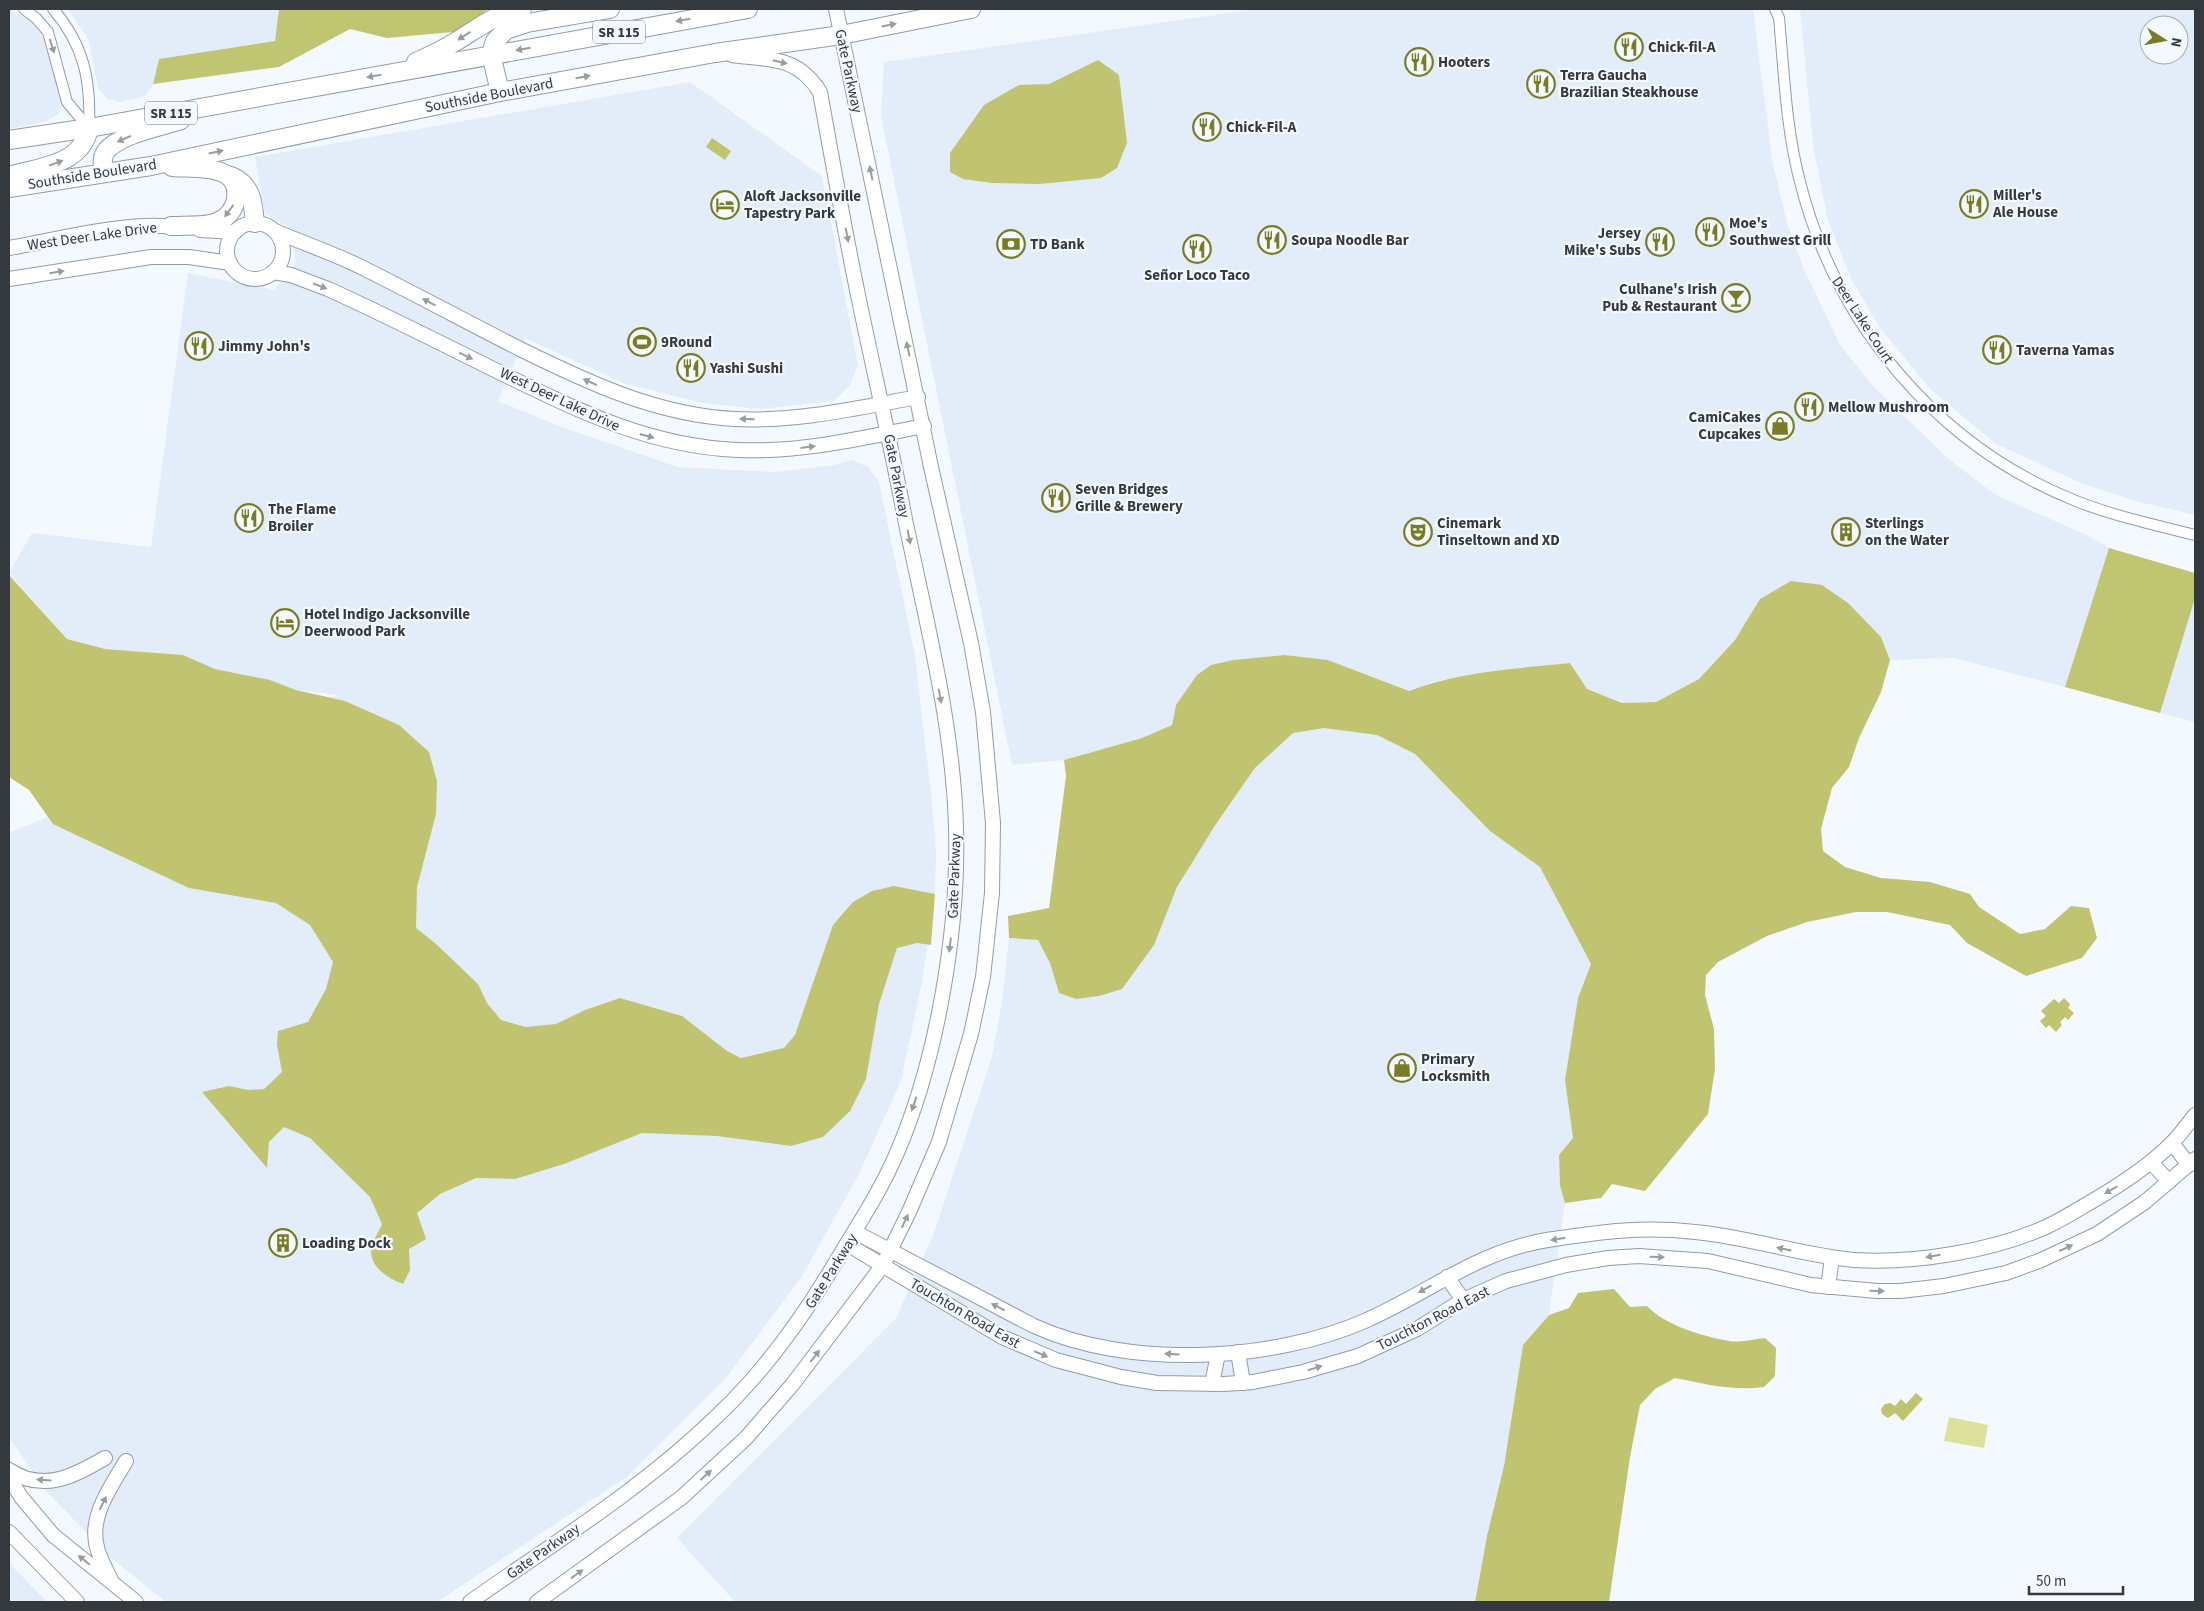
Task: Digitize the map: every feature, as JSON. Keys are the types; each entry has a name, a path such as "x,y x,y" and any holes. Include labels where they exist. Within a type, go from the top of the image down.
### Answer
{"highway":[{"path":"400,71 455,43 487,21 510,10 522,9"},
{"path":"500,92 491,54 495,41 506,30 527,23 610,9"},
{"name":"SR 115","path":"9,140 89,128 748,9"},
{"name":"Southside Boulevard","path":"9,188 151,166 500,92 715,53 841,35 972,9"},
{"path":"103,173 102,160 106,151 120,140 254,98"},
{"path":"9,176 59,162 77,152 87,140 89,128"},
{"path":"151,166 219,171 231,176 240,181 250,192 253,200 254,223"},
{"path":"171,226 213,224 226,216 233,207 236,198 235,184 231,176"}],"street":[{"path":"24,9 36,18 48,32 68,102 89,128"},
{"path":"53,9 68,26 82,56 90,99 89,128"},
{"name":"Gate Parkway","path":"538,1602 681,1498 746,1438 792,1385 883,1265 892,1250 939,1142 967,1049 983,978 992,893 993,823 983,712 836,9"},
{"name":"Deer Lake Court","path":"1778,12 1792,141 1808,211 1821,249 1849,304 1872,340 1896,371 1923,401 1953,428 1985,452 2018,473 2054,491 2091,506 2114,514 2195,535"},
{"name":"Gate Parkway","path":"470,1602 649,1476 719,1415 799,1322 877,1194 898,1151 922,1084 950,949 956,863 956,825 944,712 888,432 858,294 820,92 811,78 798,67 769,60 715,53"},
{"name":"West Deer Lake Drive","path":"9,248 119,230 171,226 190,230 235,232 244,225 254,223 265,225 365,269 561,369 645,404 710,417 756,420 802,417 918,397"},
{"path":"273,272 280,263 283,252 281,240 275,231"},
{"path":"230,263 227,246 235,232"},
{"name":"West Deer Lake Drive","path":"9,279 151,257 189,258 230,263 234,270 249,278 262,278 273,272 291,275 328,289 600,420 644,435 700,446 758,450 812,447 924,426"},
{"name":"Touchton Road East","path":"854,1232 892,1250 1034,1326 1064,1339 1094,1346 1126,1350 1197,1355 1218,1354 1326,1336 1367,1320 1475,1262 1539,1242 1616,1230 1657,1228 1698,1232 1832,1258 1887,1261 1906,1260 1981,1248 2011,1240 2046,1227 2122,1184 2172,1143 2195,1116"},
{"path":"2172,1143 2192,1162"},
{"path":"2150,1162 2169,1182"},
{"name":"Touchton Road East","path":"847,1244 1002,1337 1056,1360 1121,1377 1157,1383 1244,1383 1302,1372 1358,1356 1417,1329 1463,1300 1506,1281 1529,1274 1608,1258 1639,1256 1708,1261 1828,1287 1900,1291 1944,1286 2006,1273 2039,1261 2097,1234 2145,1202 2192,1162"},
{"path":"1828,1287 1832,1258"},
{"path":"1447,1276 1463,1300"},
{"path":"1238,1352 1244,1383"},
{"path":"1212,1384 1218,1354"},
{"path":"9,1470 18,1477 58,1481 76,1475 105,1458"},
{"path":"112,1583 98,1550 96,1530 99,1510 126,1461"},
{"path":"9,1477 21,1497 53,1535 136,1602"},
{"path":"9,1532 77,1602"}],"shaded area":[{"path":"9,9 29,19 48,45 62,104 59,114 45,122 9,129"},
{"path":"68,9 279,9 275,41 159,59 153,84 145,96 120,102 107,99 98,88 89,41"},
{"path":"279,9 488,9 464,31 387,38 350,29 279,67 153,84 159,59 275,41"},
{"path":"1256,9 1753,9 1772,159 1787,223 1804,269 1840,345 1873,386 1951,461 1996,495 2093,538 2109,548 2065,687 1954,658 1890,660 1881,637 1760,599 1735,640 1699,679 1656,702 1622,703 1587,689 1570,663 1479,673 1432,682 1409,691 1328,660 1285,655 1233,660 1185,694 1176,705 1172,725 1142,738 1064,760 1012,765 881,116 884,62"},
{"path":"1800,9 2195,9 2195,515 2139,502 2086,485 1996,444 1931,390 1880,328 1850,277 1827,217 1813,145"},
{"path":"1098,60 1119,75 1127,143 1117,168 1101,178 1040,184 992,183 963,179 950,172 950,153 984,105 1019,85 1049,84"},
{"path":"690,82 822,176 858,365 850,385 834,401 760,409 702,403 623,383 525,338 498,401 562,427 677,467 776,472 834,465 851,460 868,467 879,482 915,656 936,852 935,894 922,982 901,1081 858,1176 801,1278 726,1378 628,1476 437,1602 166,1602 112,1559 45,1490 9,1437 9,833 337,695 296,690 270,680 215,669 183,655 105,649 67,639 9,573 32,533 151,547 188,273 274,290 296,263 289,228 265,214 255,157"},
{"path":"712,138 731,151 725,160 706,147"},
{"path":"2109,548 2195,573 2195,598 2160,713 2065,687"},
{"path":"9,575 67,639 105,649 183,655 215,669 270,680 296,690 345,701 399,725 429,752 437,781 436,814 417,887 416,928 435,943 478,984 487,1003 501,1020 526,1027 556,1024 585,1010 620,998 682,1016 727,1051 741,1058 784,1048 795,1035 833,925 853,902 872,891 894,886 935,894 931,945 917,943 897,948 879,1004 866,1079 850,1111 823,1137 791,1146 717,1136 642,1133 564,1164 515,1179 476,1178 440,1194 417,1213 426,1239 409,1249 410,1270 403,1284 387,1276 377,1268 372,1257 372,1245 382,1224 370,1197 310,1138 284,1127 269,1142 267,1168 202,1092 229,1086 248,1090 264,1089 282,1072 277,1045 278,1031 308,1022 326,989 333,962 310,925 276,903 189,888 76,835 53,824 29,790 9,777"},
{"path":"1791,581 1822,585 1848,603 1881,637 1890,660 1881,692 1859,738 1849,767 1832,788 1821,829 1823,851 1845,867 1881,878 1930,882 1970,894 1979,907 2020,934 2045,929 2071,906 2089,908 2097,938 2082,958 2026,976 1967,943 1950,925 1887,912 1856,912 1807,922 1767,936 1718,962 1706,975 1705,995 1714,1029 1715,1069 1708,1114 1645,1191 1612,1184 1601,1198 1565,1203 1560,1186 1559,1155 1573,1138 1565,1080 1578,998 1591,964 1540,867 1490,831 1415,754 1377,735 1324,728 1293,733 1255,768 1216,824 1177,887 1154,945 1122,989 1099,996 1076,999 1059,993 1050,963 1038,940 1009,938 1008,916 1049,908 1066,776 1064,760 1142,738 1172,725 1176,705 1197,675 1211,665 1233,660 1285,655 1328,660 1409,691 1428,684 1468,675 1570,663 1587,689 1622,703 1656,702 1699,679 1735,640 1760,599"},
{"path":"2195,598 2195,722 2160,713"},
{"path":"1324,727 1377,735 1415,754 1490,831 1540,867 1591,964 1578,998 1565,1080 1573,1138 1559,1156 1560,1186 1565,1203 1549,1315 1523,1345 1504,1466 1487,1536 1475,1602 735,1602 677,1538 896,1318 934,1233 991,1060 1002,1002 1009,938 1038,940 1050,963 1059,993 1154,945 1177,887 1216,824 1255,768 1293,733"},
{"path":"2064,998 2070,1004 2068,1008 2074,1013 2068,1020 2065,1017 2060,1022 2062,1025 2056,1032 2049,1025 2046,1028 2040,1021 2046,1016 2041,1011 2054,999 2059,1003"},
{"path":"1614,1289 1630,1307 1647,1306 1674,1325 1697,1333 1733,1341 1765,1338 1776,1348 1775,1376 1764,1387 1752,1388 1719,1386 1675,1378 1655,1389 1640,1405 1630,1457 1609,1602 1475,1602 1487,1536 1504,1466 1523,1345 1549,1315 1569,1308 1578,1293"},
{"path":"1916,1393 1923,1399 1903,1421 1895,1413 1888,1418 1882,1414 1881,1409 1885,1404 1890,1403 1895,1406 1901,1399 1906,1404"},
{"path":"1949,1417 1988,1425 1984,1448 1944,1441"},
{"path":"9,1562 12,1566 47,1602 9,1602"}],"place":[{"name":"Chick-fil-A","path":"1629,47"},
{"name":"Hooters","path":"1419,62"},
{"name":"Terra Gaucha Brazilian Steakhouse","path":"1541,84"},
{"name":"Chick-Fil-A","path":"1207,127"},
{"name":"Miller's Ale House","path":"1974,204"},
{"name":"Aloft Jacksonville Tapestry Park","path":"725,205"},
{"name":"Moe's Southwest Grill","path":"1710,232"},
{"name":"Soupa Noodle Bar","path":"1272,240"},
{"name":"Jersey Mike's Subs","path":"1660,242"},
{"name":"TD Bank","path":"1011,244"},
{"name":"Señor Loco Taco","path":"1197,249"},
{"name":"Culhane's Irish Pub & Restaurant","path":"1736,298"},
{"name":"9Round","path":"642,342"},
{"name":"Jimmy John's","path":"199,346"},
{"name":"Taverna Yamas","path":"1997,350"},
{"name":"Yashi Sushi","path":"691,368"},
{"name":"Mellow Mushroom","path":"1809,407"},
{"name":"CamiCakes Cupcakes","path":"1780,426"},
{"name":"Seven Bridges Grille & Brewery","path":"1056,498"},
{"name":"The Flame Broiler","path":"249,518"},
{"name":"Cinemark Tinseltown and XD","path":"1418,532"},
{"name":"Sterlings on the Water","path":"1846,532"},
{"name":"Hotel Indigo Jacksonville Deerwood Park","path":"285,623"},
{"name":"Primary Locksmith","path":"1402,1068"},
{"name":"Loading Dock","path":"283,1243"}]}
